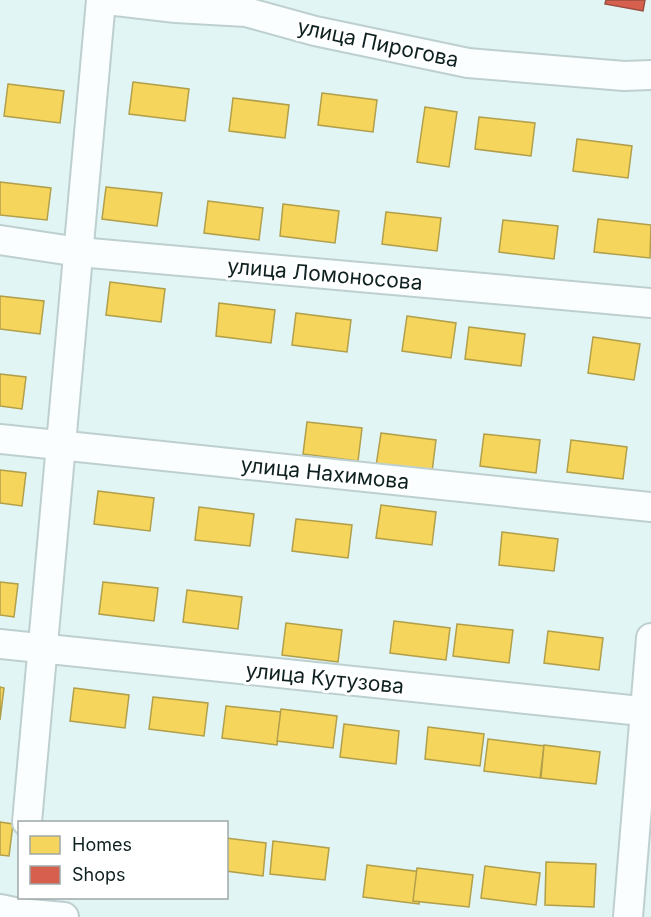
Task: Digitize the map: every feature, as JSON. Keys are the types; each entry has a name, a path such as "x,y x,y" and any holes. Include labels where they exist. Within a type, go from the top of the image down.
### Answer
{"street":[{"path":"27,821 101,0"},
{"name":"улица Пирогова","path":"107,0 176,8 247,6 315,31 468,63 624,76 651,75"},
{"name":"улица Ломоносова","path":"0,240 79,252 651,303"},
{"name":"улица Нахимова","path":"0,439 651,507"},
{"path":"628,917 648,712 651,638"},
{"name":"улица Кутузова","path":"0,644 648,712"},
{"path":"13,907 62,917"}],"building: Homes":[{"path":"133,82 189,89 185,121 129,114"},
{"path":"8,84 64,91 60,123 4,116"},
{"path":"322,93 377,100 373,132 318,125"},
{"path":"233,98 289,105 285,138 229,131"},
{"path":"425,107 457,112 449,167 417,162"},
{"path":"479,117 535,123 531,156 475,149"},
{"path":"577,139 632,146 628,178 573,171"},
{"path":"0,182 51,188 47,220 0,215"},
{"path":"106,187 162,193 157,226 102,219"},
{"path":"208,201 263,208 259,240 204,233"},
{"path":"283,204 339,211 335,243 280,236"},
{"path":"386,212 441,218 437,251 382,244"},
{"path":"598,219 651,225 650,258 594,252"},
{"path":"503,220 558,226 554,259 499,252"},
{"path":"110,282 165,289 161,322 106,315"},
{"path":"0,296 44,301 40,334 0,329"},
{"path":"219,303 275,310 271,343 216,336"},
{"path":"296,313 351,320 347,352 292,345"},
{"path":"407,316 456,323 451,358 402,351"},
{"path":"469,327 525,334 521,366 465,359"},
{"path":"593,337 640,344 634,380 588,373"},
{"path":"0,374 26,377 22,409 0,406"},
{"path":"307,422 362,428 358,461 303,454"},
{"path":"381,433 436,440 432,472 376,466"},
{"path":"484,434 540,440 536,473 480,466"},
{"path":"571,440 627,447 623,479 567,472"},
{"path":"0,470 26,473 22,506 0,503"},
{"path":"98,491 154,498 150,531 94,524"},
{"path":"381,505 436,512 432,545 376,538"},
{"path":"199,507 254,514 250,546 195,540"},
{"path":"296,519 352,525 348,558 292,551"},
{"path":"502,532 558,539 554,571 499,565"},
{"path":"0,582 18,584 14,617 0,615"},
{"path":"103,582 158,588 154,621 99,614"},
{"path":"187,590 242,597 238,629 183,622"},
{"path":"394,621 450,628 446,660 390,653"},
{"path":"286,623 342,630 338,662 282,655"},
{"path":"457,624 513,630 509,663 453,656"},
{"path":"548,631 603,638 599,670 544,663"},
{"path":"0,687 4,688 0,720"},
{"path":"74,688 129,695 125,728 70,721"},
{"path":"153,697 208,703 204,736 149,729"},
{"path":"226,706 281,712 277,745 222,738"},
{"path":"281,709 337,716 333,748 277,741"},
{"path":"344,724 399,731 396,764 340,757"},
{"path":"428,727 484,734 480,766 425,759"},
{"path":"488,739 544,746 540,778 484,771"},
{"path":"544,745 600,752 596,784 541,778"},
{"path":"0,822 13,824 9,856 0,855"},
{"path":"228,838 266,843 263,876 228,871"},
{"path":"273,841 329,848 325,880 270,874"},
{"path":"546,862 596,864 594,907 545,905"},
{"path":"367,865 422,872 419,904 363,897"},
{"path":"485,866 540,873 536,905 481,898"},
{"path":"417,868 473,875 469,907 413,901"}],"building: Shops":[{"path":"606,0 645,0 643,11 605,4"}]}
